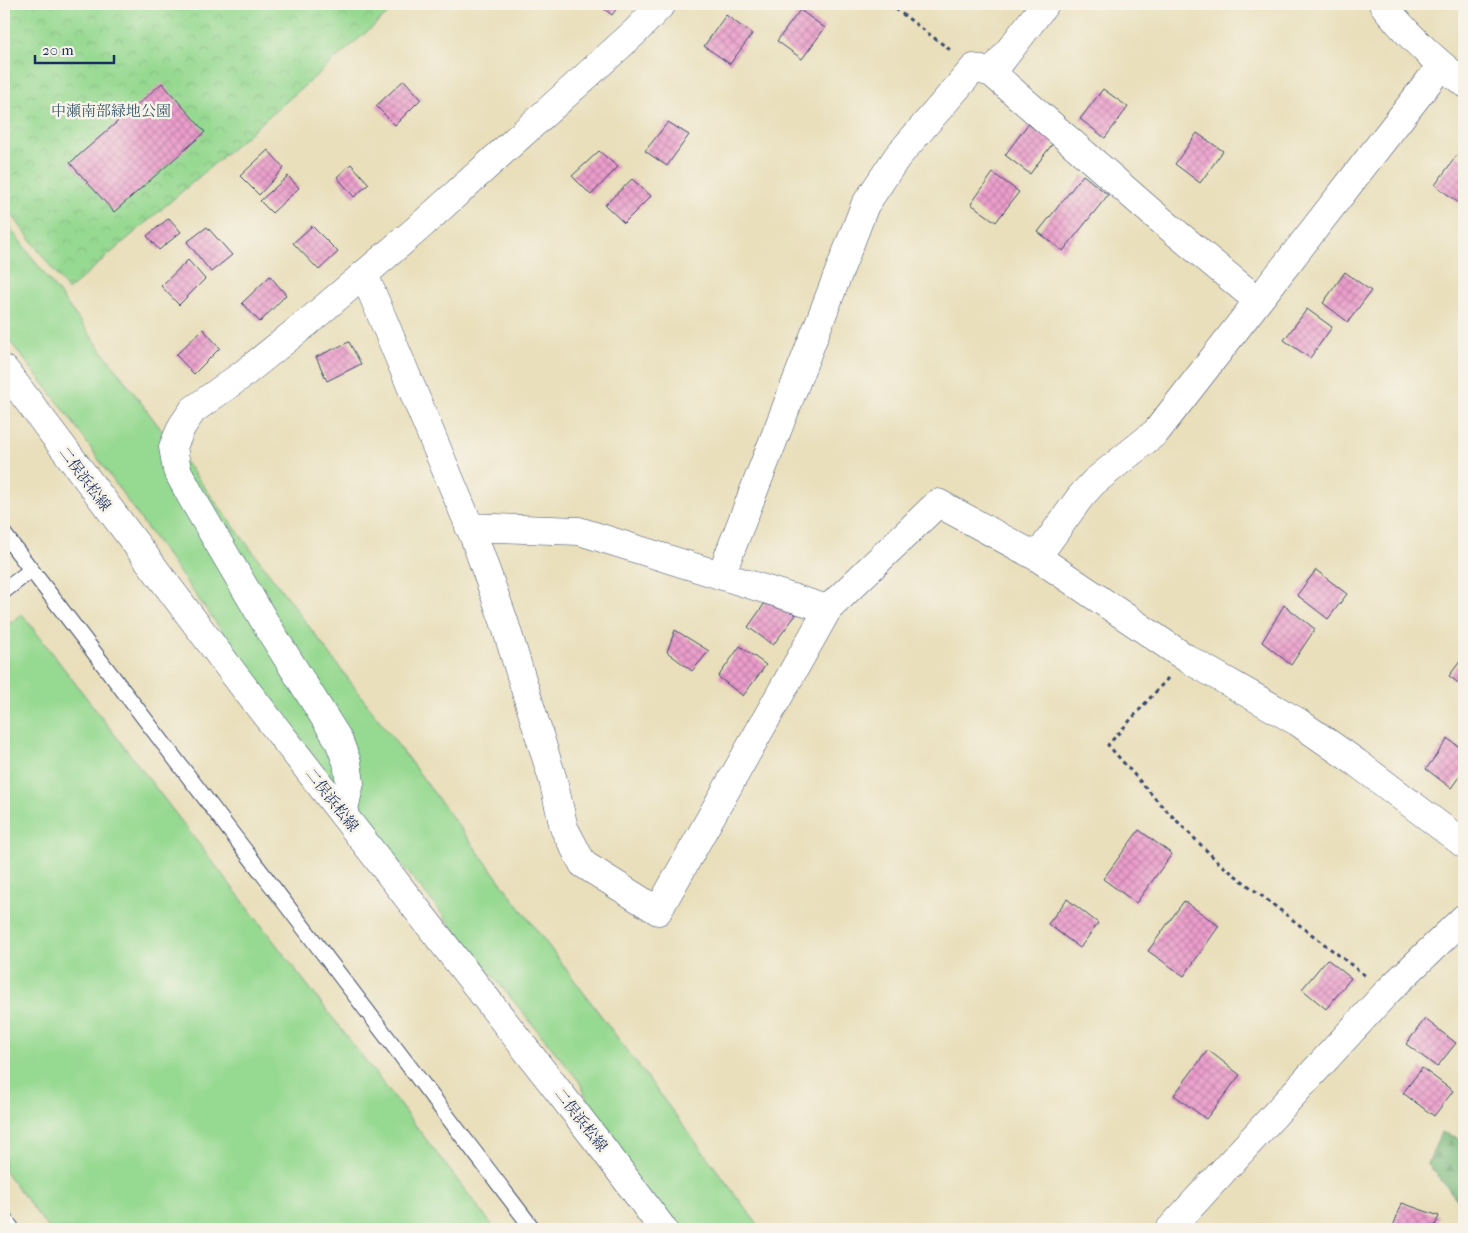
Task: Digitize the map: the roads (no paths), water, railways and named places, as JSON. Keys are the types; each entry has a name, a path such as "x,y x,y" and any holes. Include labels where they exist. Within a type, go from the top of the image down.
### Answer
{"street":[{"path":"343,814 350,783 347,762 338,739 269,629 192,498 177,470 173,447 182,426 193,410 242,375 364,274 635,32 662,4"},
{"path":"721,576 865,205 897,157 983,71 1045,4"},
{"path":"1383,4 1397,22 1441,66 1464,83"},
{"path":"1037,557 1080,496 1094,482 1156,432 1441,66"},
{"path":"983,71 1257,300"},
{"path":"364,274 469,528 504,621 553,780 564,828 583,864 658,911 828,609 938,503 1037,557 1186,658 1298,722 1357,763 1464,844"},
{"name":"二俣浜松線","path":"4,370 243,686 605,1151 662,1229"},
{"path":"469,528 579,531 828,609"},
{"path":"1170,1229 1387,992 1464,918"}],"lane":[{"path":"4,534 534,1229"},
{"path":"4,591 31,570"},
{"path":"4,1218 12,1229"}],"park label":[{"name":"中瀬南部緑地公園","path":"111,111"}]}
